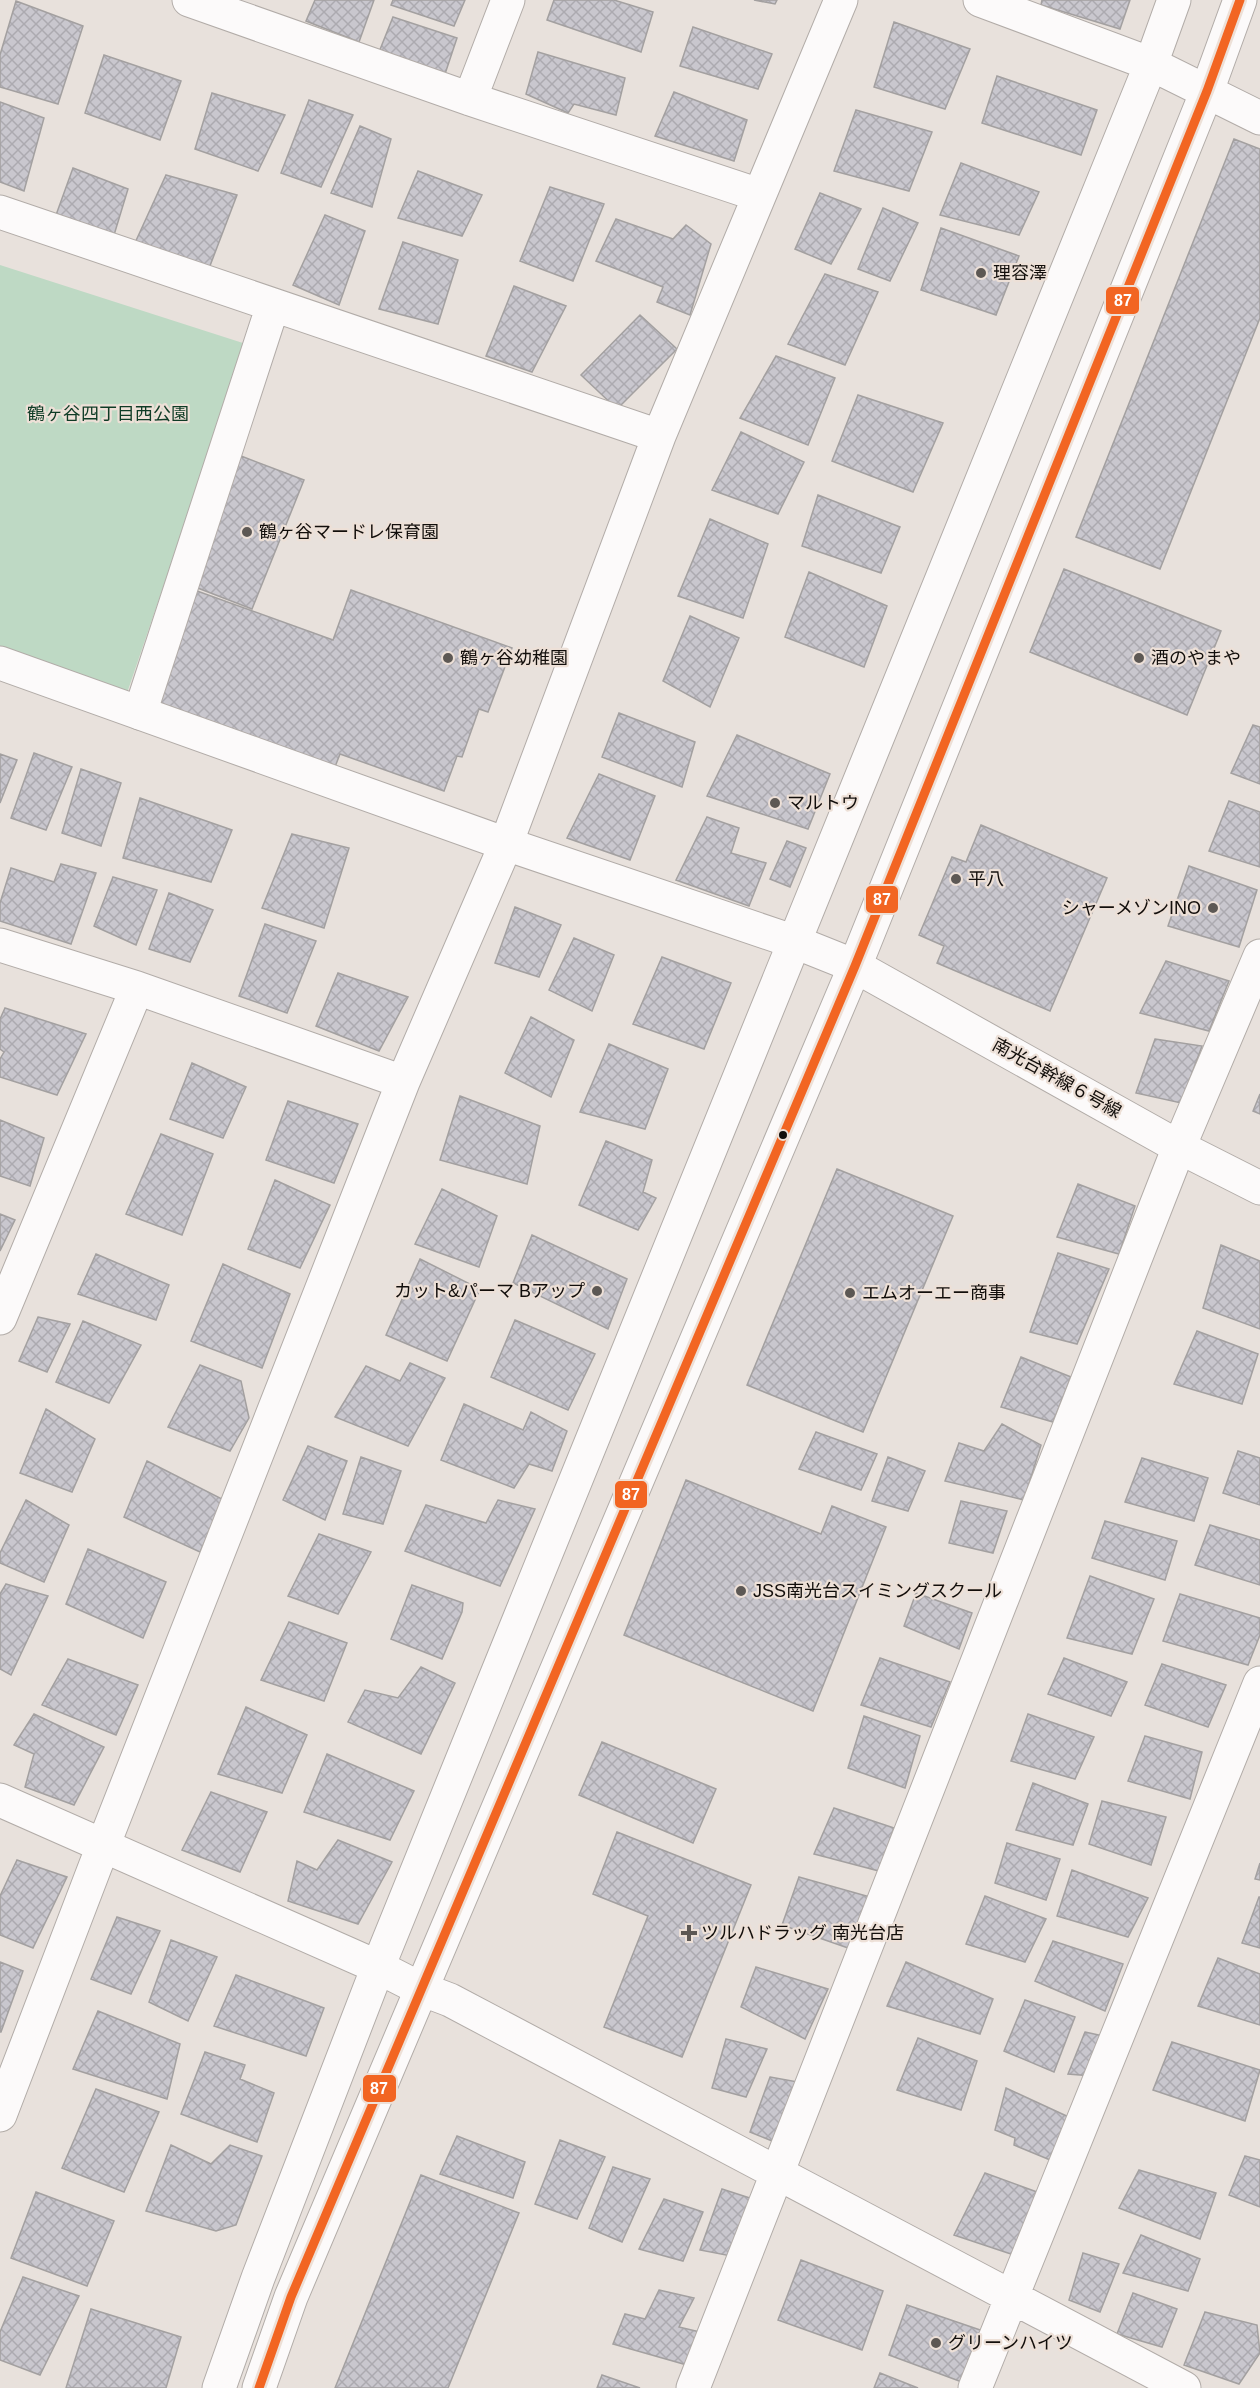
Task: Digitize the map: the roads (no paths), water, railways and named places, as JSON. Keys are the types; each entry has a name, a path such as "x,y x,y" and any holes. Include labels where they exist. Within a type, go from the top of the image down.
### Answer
{"street":[{"path":"189,0 240,8 470,99 759,195"},
{"path":"470,99 508,0"},
{"path":"0,2115 103,1846 403,1082 506,844 659,436 841,0"},
{"path":"980,0 1151,64 1260,118"},
{"path":"219,2388 258,2278 378,1967 1151,64 1174,0"},
{"path":"259,2388 291,2297 855,966 1207,91 1240,0"},
{"path":"0,212 659,436"},
{"path":"140,713 273,306"},
{"name":"南光台幹線６号線","path":"0,663 506,844 795,942 855,966 1179,1147 1260,1188"},
{"path":"0,945 137,988 403,1082"},
{"path":"693,2388 1179,1147 1260,956"},
{"path":"0,1318 137,988"},
{"path":"975,2388 1260,1683"},
{"path":"0,1800 450,2000 1184,2388"}],"place":[{"name":"理容澤","path":"981,273"},
{"name":"鶴ヶ谷マードレ保育園","path":"247,532"},
{"name":"鶴ヶ谷幼稚園","path":"448,658"},
{"name":"酒のやまや","path":"1139,658"},
{"name":"マルトウ","path":"775,803"},
{"name":"平八","path":"956,879"},
{"name":"シャーメゾンINO","path":"1213,908"},
{"name":"カット&パーマ Bアップ","path":"597,1291"},
{"name":"エムオーエー商事","path":"850,1293"},
{"name":"JSS南光台スイミングスクール","path":"741,1591"},
{"name":"ツルハドラッグ 南光台店","path":"689,1933"},
{"name":"グリーンハイツ","path":"936,2343"}],"park label":[{"name":"鶴ヶ谷四丁目西公園","path":"108,414"}]}
